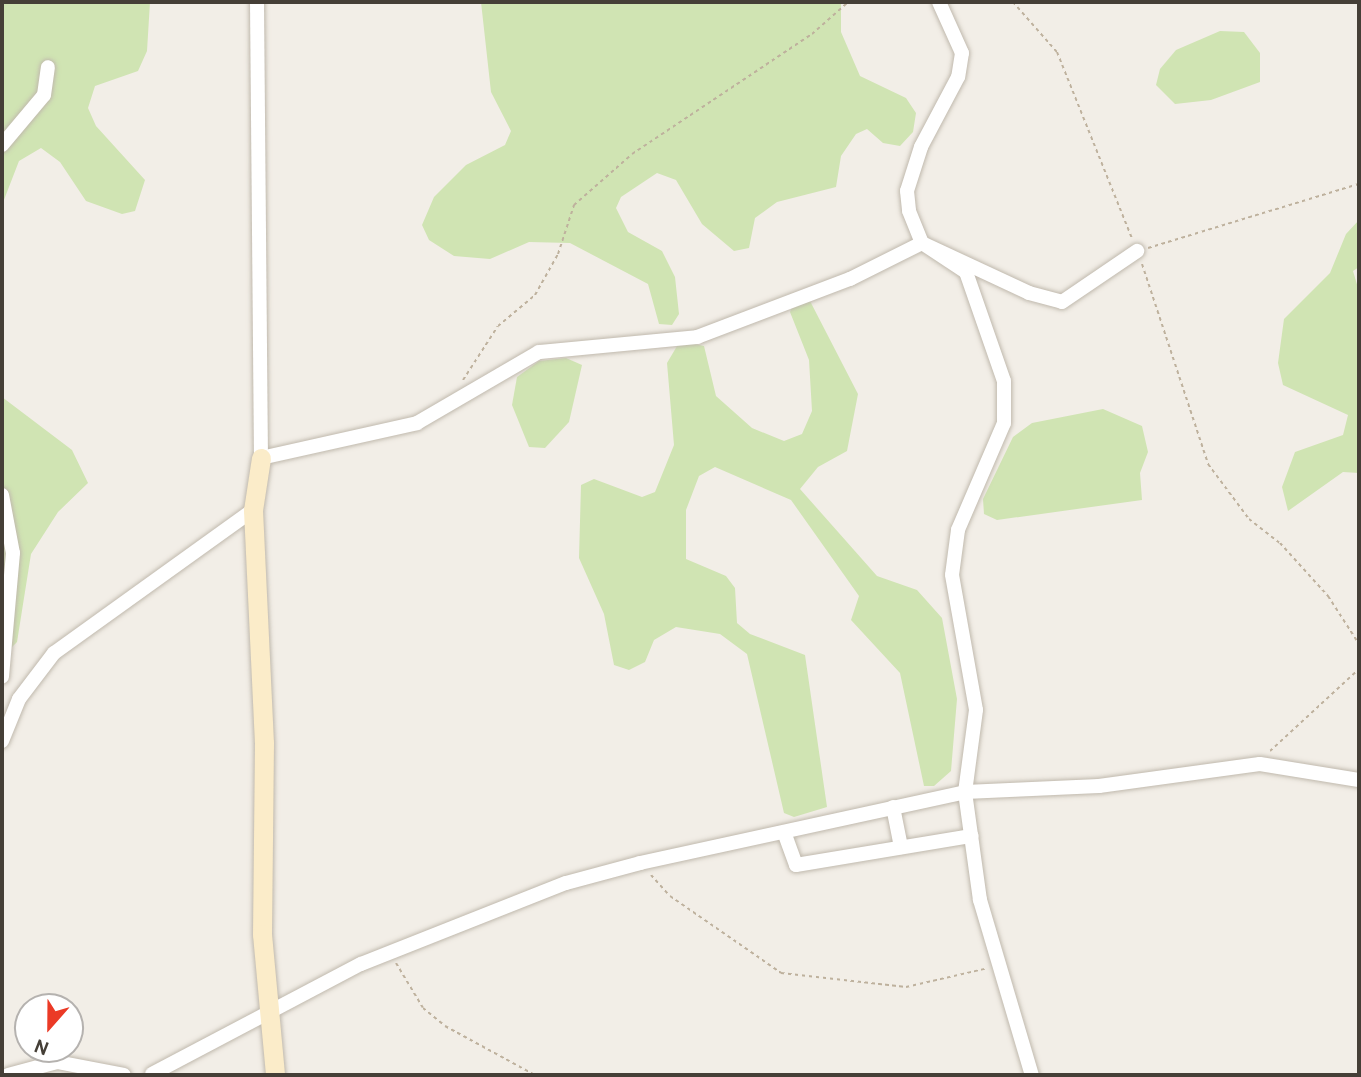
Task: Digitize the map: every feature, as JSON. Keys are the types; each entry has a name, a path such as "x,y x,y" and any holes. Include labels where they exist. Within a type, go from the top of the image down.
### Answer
{"street":[{"path":"257,2 261,458 253,510 264,743 266,1017 275,1075"},
{"path":"939,2 962,53 958,77 907,191 922,243 966,272 1004,381 1004,423 958,530 952,575 976,710 965,792 972,836 995,966 1032,1075"},
{"path":"2,145 44,95 48,67"},
{"path":"261,458 417,422 453,396 539,352 697,337 850,279 922,243"},
{"path":"922,243 1029,293 1062,302 1137,251"},
{"path":"2,495 13,553 2,677"},
{"path":"2,741 6,713 54,653 253,510"},
{"path":"150,1075 390,952 566,883 640,863 965,792 1099,786 1260,764 1359,780"},
{"path":"894,807 901,847"},
{"path":"784,832 796,865 972,836"},
{"path":"8,1075 57,1062 124,1075"}],"path":[{"path":"453,396 498,326 535,295 558,254 574,205 632,154 812,34 848,2"},
{"path":"1013,2 1057,52 1137,251 1208,464 1249,519 1280,543 1328,596 1359,644"},
{"path":"1137,251 1359,184"},
{"path":"1260,764 1285,732 1359,669"},
{"path":"640,863 670,896 781,973 906,987 995,966"},
{"path":"390,952 423,1008 446,1026 533,1074 553,1075"}],"green space":[{"path":"2,2 150,2 147,51 138,71 95,86 88,108 96,126 145,180 135,211 122,214 86,201 60,162 41,148 19,161 2,205"},
{"path":"481,2 841,2 841,32 860,76 906,98 916,113 913,132 900,146 883,143 867,129 856,134 841,156 836,187 777,202 755,218 749,248 734,251 702,224 676,180 657,173 621,197 616,208 628,232 662,251 675,277 679,314 672,325 659,324 648,284 570,243 529,242 490,259 454,256 429,240 422,225 434,197 466,165 505,145 511,131 491,92"},
{"path":"1220,31 1244,32 1260,53 1260,82 1211,100 1175,104 1156,85 1160,69 1176,50"},
{"path":"1359,220 1359,267 1353,271 1359,291 1359,473 1343,472 1288,511 1282,487 1295,452 1343,435 1348,415 1283,385 1278,363 1284,319 1330,273 1346,234"},
{"path":"795,299 810,301 858,394 847,451 818,467 800,489 877,576 917,590 942,618 957,699 951,771 934,786 924,786 900,673 851,620 859,596 791,500 715,467 699,476 686,510 686,559 726,576 735,588 737,623 750,634 805,655 827,807 794,817 784,813 747,654 720,634 676,627 654,640 645,662 629,670 614,665 604,614 579,558 581,485 594,479 642,497 655,492 674,445 667,363 680,341 704,346 716,396 752,428 784,441 802,434 812,411 809,360 790,312"},
{"path":"566,358 582,365 569,422 545,448 529,447 512,405 517,377 539,361"},
{"path":"2,397 72,450 88,483 58,512 31,554 17,642 2,657"},
{"path":"1103,409 1142,426 1148,452 1140,473 1142,500 997,520 984,514 983,499 1013,437 1032,423"}]}
